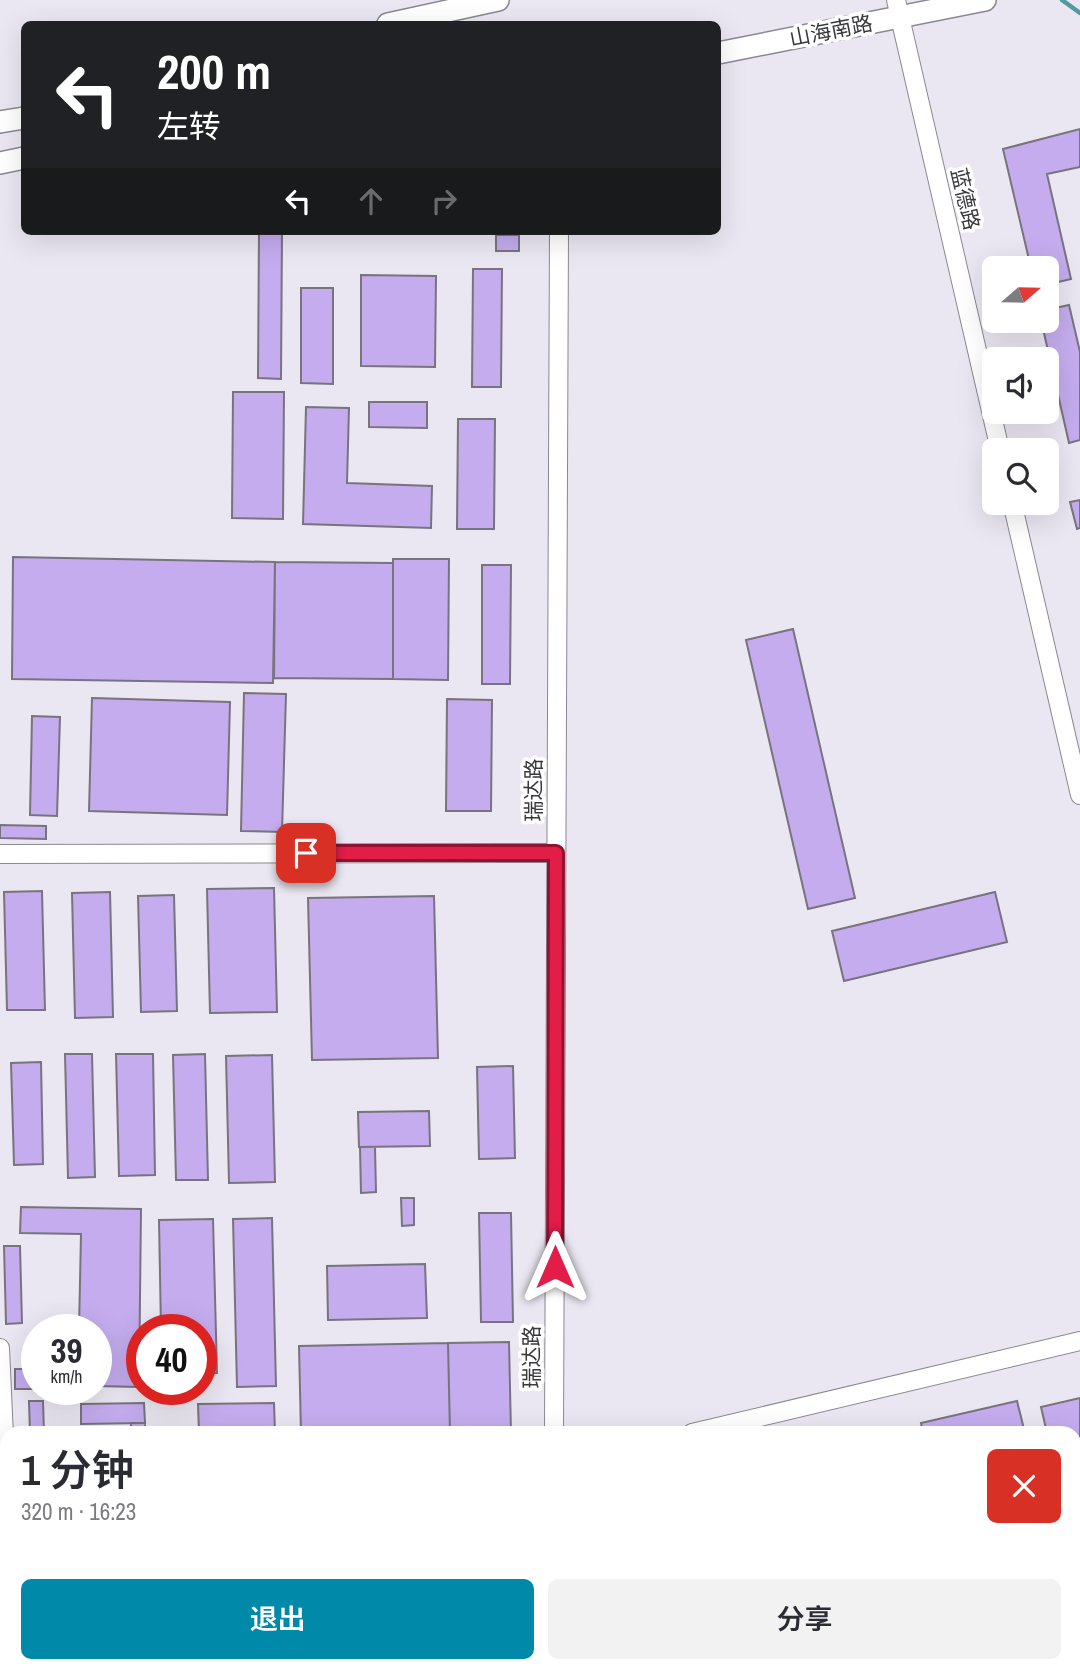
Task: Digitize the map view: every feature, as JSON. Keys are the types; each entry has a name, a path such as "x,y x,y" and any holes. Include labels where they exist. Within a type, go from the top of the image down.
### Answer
{"main road":[{"path":"401,21 498,0"},
{"name":"山海南路","path":"721,52 898,9 985,0"},
{"path":"0,122 21,118"},
{"path":"0,163 21,159"}],"street":[{"name":"蓝德路","path":"898,9 997,438"},
{"name":"瑞达路","path":"554,1426 559,235"},
{"path":"1015,515 1080,795"},
{"path":"0,854 556,853"},
{"path":"722,1426 1080,1341"},
{"path":"0,1348 4,1426"}],"building":[{"path":"1080,129 1080,167 1047,174 1071,279 1059,282 1059,256 1028,256 1003,149"},
{"path":"259,235 282,235 281,379 258,378"},
{"path":"496,235 519,235 519,251 496,251"},
{"path":"473,269 502,269 501,387 472,387"},
{"path":"361,275 436,276 435,367 361,366"},
{"path":"301,288 333,288 333,384 301,383"},
{"path":"1069,305 1080,352 1080,440 1069,443 1059,399 1059,347 1047,347 1044,333 1059,333 1059,307"},
{"path":"233,392 284,392 283,519 232,518"},
{"path":"369,402 427,402 427,428 369,427"},
{"path":"306,407 349,408 347,483 432,486 431,528 303,524"},
{"path":"458,419 495,419 494,529 457,529"},
{"path":"1080,500 1080,528 1077,529 1070,502"},
{"path":"13,557 275,562 273,683 12,679"},
{"path":"393,559 449,559 448,680 393,679"},
{"path":"275,562 393,563 393,679 274,678"},
{"path":"482,565 511,565 510,684 482,684"},
{"path":"793,629 855,898 808,909 746,640"},
{"path":"244,693 286,694 282,832 241,831"},
{"path":"92,698 230,702 227,815 89,811"},
{"path":"447,699 492,700 491,811 446,811"},
{"path":"32,716 60,717 57,816 30,815"},
{"path":"0,825 46,826 46,839 0,838"},
{"path":"274,888 277,1012 210,1013 207,889"},
{"path":"42,891 45,1010 7,1010 4,892"},
{"path":"110,892 113,1017 75,1018 72,893"},
{"path":"995,892 1007,942 844,981 832,931"},
{"path":"174,895 177,1011 141,1012 138,896"},
{"path":"434,896 438,1058 312,1060 308,898"},
{"path":"65,1054 92,1054 95,1177 68,1178"},
{"path":"116,1054 153,1054 155,1175 119,1176"},
{"path":"205,1054 208,1180 176,1180 173,1055"},
{"path":"272,1055 275,1182 229,1183 226,1056"},
{"path":"41,1062 43,1164 14,1165 11,1063"},
{"path":"513,1066 515,1158 479,1159 477,1067"},
{"path":"429,1111 430,1146 359,1147 358,1112"},
{"path":"360,1147 375,1147 376,1192 361,1193"},
{"path":"401,1198 414,1198 414,1225 402,1226"},
{"path":"21,1207 141,1209 140,1314 126,1314 126,1387 112,1386 112,1314 79,1314 81,1234 20,1233"},
{"path":"479,1213 511,1213 513,1322 481,1322"},
{"path":"272,1218 276,1386 237,1387 233,1219"},
{"path":"213,1219 215,1314 161,1314 159,1220"},
{"path":"4,1246 20,1246 21,1323 6,1324"},
{"path":"425,1264 427,1318 328,1320 327,1266"},
{"path":"509,1342 511,1426 450,1426 448,1343"},
{"path":"448,1343 450,1426 301,1426 299,1346"},
{"path":"15,1369 21,1369 21,1389 15,1389"},
{"path":"1080,1398 1080,1426 1045,1426 1041,1407"},
{"path":"1017,1401 1023,1426 922,1426 921,1423"},
{"path":"274,1403 275,1426 199,1426 198,1405"},
{"path":"29,1405 43,1405 44,1426 30,1426"},
{"path":"81,1405 144,1405 145,1423 81,1424"},
{"path":"131,1423 145,1423 145,1426 131,1426"}],"waterway":[{"path":"1062,0 1080,13"}],"route":[{"path":"306,853 556,853 555,1267"}]}
